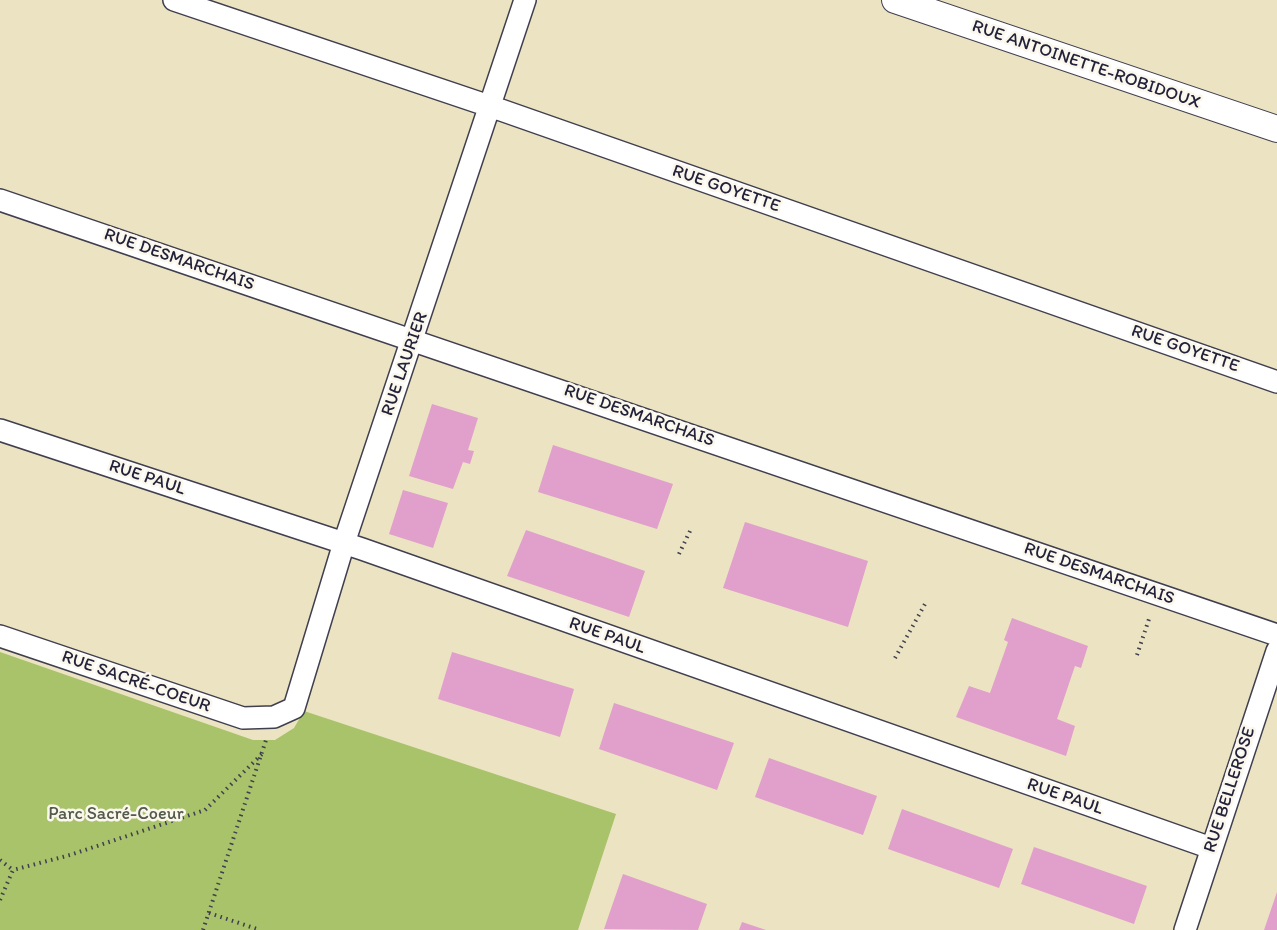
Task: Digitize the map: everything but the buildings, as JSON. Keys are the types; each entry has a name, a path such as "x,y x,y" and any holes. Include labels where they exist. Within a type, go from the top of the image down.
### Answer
{"street":[{"name":"RUE GOYETTE","path":"174,0 490,107 1277,382"},
{"name":"RUE LAURIER","path":"274,717 294,708 344,543 414,339 525,0"},
{"name":"RUE ANTOINETTE-ROBIDOUX","path":"895,0 1277,129"},
{"name":"RUE DESMARCHAIS","path":"0,200 414,339 1277,635"},
{"name":"RUE PAUL","path":"0,429 344,543 1211,848"},
{"name":"RUE SACRÉ-COEUR","path":"0,636 243,718 274,717"},
{"name":"RUE BELLEROSE","path":"1185,930 1277,651"}],"path":[{"path":"679,554 690,531"},
{"path":"1137,655 1157,594"},
{"path":"895,658 925,604"},
{"path":"203,930 274,717"},
{"path":"13,870 70,855 205,810 262,754"},
{"path":"0,860 13,870"},
{"path":"0,900 13,870"},
{"path":"208,913 260,930"}],"green space":[{"name":"Parc Sacré-Coeur","path":"0,652 253,740 275,740 294,728 304,711 616,814 578,930 0,930"}]}
